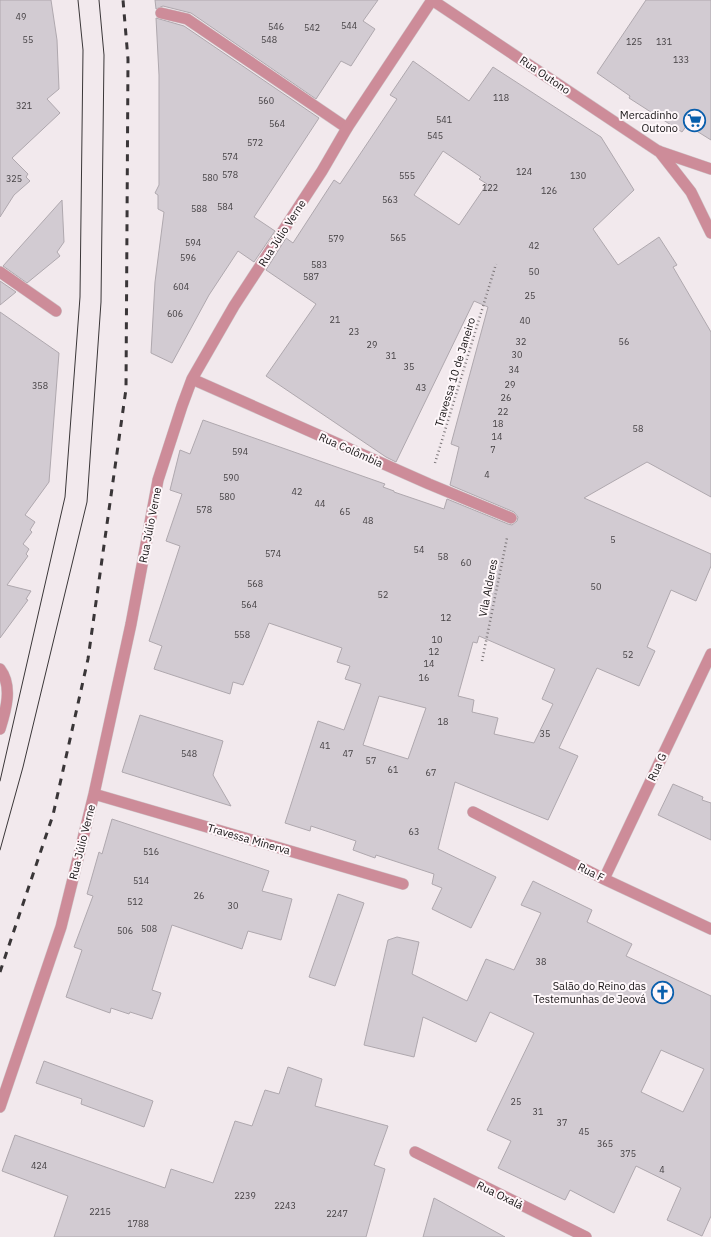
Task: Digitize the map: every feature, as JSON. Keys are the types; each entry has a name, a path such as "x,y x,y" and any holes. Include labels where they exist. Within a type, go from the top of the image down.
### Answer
{"street":[{"name":"Rua Júlio Verne","path":"0,1107 61,927 94,794 131,624 158,480 175,425 192,379 234,306 322,171 347,128 432,0"},
{"name":"Rua Outono","path":"432,0 658,151"},
{"path":"161,13 187,19 347,128"},
{"path":"658,151 711,169"},
{"path":"658,151 691,192 711,233"},
{"path":"0,272 56,311"},
{"name":"Rua Colômbia","path":"192,379 429,484 511,518"},
{"name":"Rua G","path":"604,879 711,654"},
{"path":"0,669 8,681 8,694 0,730"},
{"name":"Travessa Minerva","path":"94,794 403,884"},
{"name":"Rua F","path":"473,812 604,879 711,929"},
{"name":"Rua Oxalá","path":"415,1152 586,1237"}],"path":[{"name":"Travessa 10 de Janeiro","path":"429,484 496,264"},
{"name":"Vila Alderes","path":"482,661 511,518"}],"building":[{"path":"0,0 51,0 57,40 59,89 47,99 60,113 12,158 28,174 26,177 30,181 14,195 0,217"},
{"path":"155,0 378,0 363,21 375,29 351,66 341,61 316,99 191,13 163,6 156,9"},
{"path":"646,0 711,0 711,140 687,125 682,132 629,98 630,96 597,73"},
{"path":"156,18 184,26 319,118 254,217 275,231 254,262 238,251 209,295 172,363 151,353 155,282 164,212 158,209 158,195 155,193 159,185 159,75"},
{"path":"413,61 469,101 493,67 601,137 634,190 593,229 618,265 659,237 677,265 673,267 711,332 711,497 647,462 584,498 711,554 711,566 696,601 671,590 647,647 655,651 639,686 597,668 559,748 578,756 548,820 455,782 438,849 496,877 471,928 432,909 442,888 432,884 434,874 376,855 375,858 353,850 356,841 311,826 310,831 285,823 318,721 344,730 361,684 345,679 350,666 337,662 342,648 269,623 243,685 233,682 230,694 154,669 162,646 149,641 180,546 166,541 182,494 170,490 180,450 190,454 203,420 385,484 383,487 394,492 444,509 447,499 508,524 512,525 517,521 518,517 514,512 450,485 459,447 451,444 488,307 474,301 396,462 386,457 266,376 316,304 266,270 286,238 293,243 334,180 340,184 397,99 390,95","holes":["443,151 481,177 479,179 487,184 459,225 414,195","479,636 555,669 542,699 553,704 534,743 494,734 498,718 472,712 474,700 458,696 473,642 477,643","379,696 426,708 408,759 363,745"]},
{"path":"62,200 64,242 57,252 60,256 27,283 3,266"},
{"path":"0,281 16,292 0,305"},
{"path":"0,312 59,353 49,482 25,515 35,522 30,530 32,532 23,544 29,549 26,554 28,556 7,585 31,591 26,599 28,600 0,638"},
{"path":"140,715 223,741 213,775 231,806 122,772"},
{"path":"673,784 703,797 702,800 711,803 711,840 658,815"},
{"path":"112,819 269,871 262,891 292,899 281,940 248,931 242,949 172,925 152,990 161,993 152,1019 111,1008 110,1013 66,997 82,950 74,947 93,896 87,894 99,852 102,854"},
{"path":"533,881 592,910 587,922 632,944 626,956 711,996 711,1216 702,1236 667,1220 681,1188 636,1166 614,1213 570,1190 565,1200 498,1168 511,1141 487,1130 534,1033 490,1012 476,1042 423,1017 414,1057 364,1045 388,940 397,937 419,942 412,974 467,1001 486,959 514,970 541,913 521,905","holes":["661,1050 704,1069 683,1112 641,1092"]},
{"path":"338,894 364,903 335,986 309,977"},
{"path":"44,1061 153,1101 144,1127 81,1104 82,1099 36,1083"},
{"path":"288,1067 322,1079 315,1106 388,1126 374,1165 385,1169 366,1237 54,1237 68,1196 2,1171 15,1135 165,1188 171,1169 213,1183 235,1121 252,1126 265,1090 279,1094"},
{"path":"434,1198 505,1237 423,1237"}],"tram line":[{"path":"0,781 65,497 80,297 83,50 78,0"},
{"path":"0,850 23,767 87,502 101,302 104,55 99,0"}],"railway":[{"path":"0,972 53,815 88,659 126,389 128,59 123,0"}],"place":[{"name":"Mercadinho Outono","path":"694,121"},
{"name":"Salão do Reino das Testemunhas de Jeová","path":"662,992"}]}
